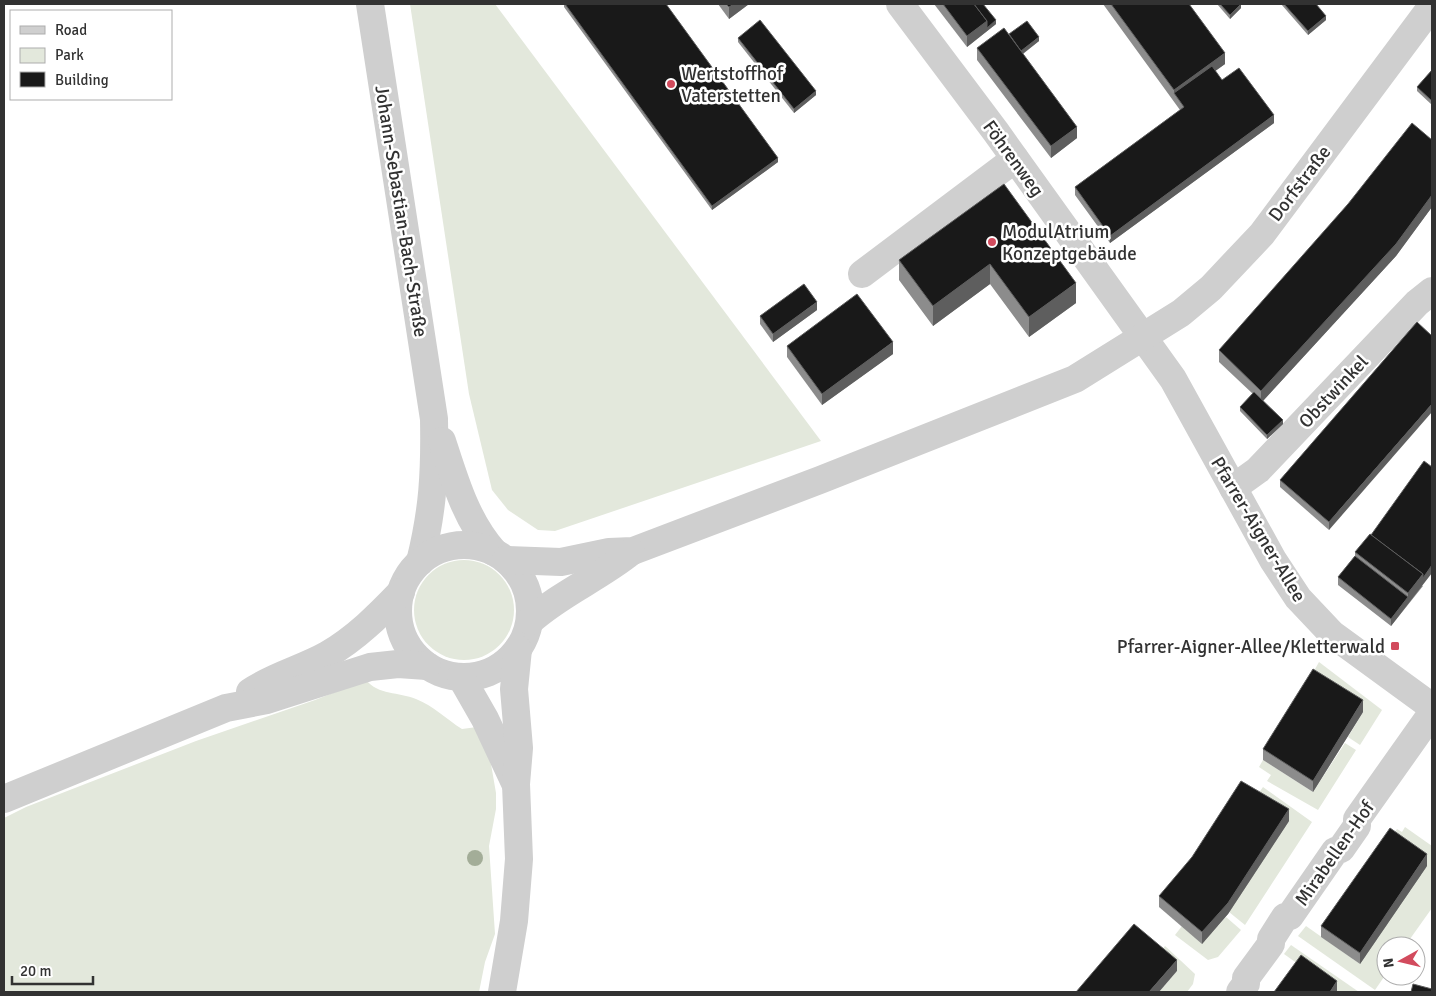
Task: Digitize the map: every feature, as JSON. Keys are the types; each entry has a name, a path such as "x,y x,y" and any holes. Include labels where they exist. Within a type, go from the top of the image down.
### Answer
{"street":[{"name":"Johann-Sebastian-Bach-Straße","path":"370,4 434,419 435,471 433,504 420,562"},
{"name":"Föhrenweg","path":"900,4 1015,159 1143,338"},
{"name":"Dorfstraße","path":"633,551 829,477 1075,379 1181,313 1211,288 1262,234 1432,6"},
{"path":"862,274 1015,159"},
{"name":"Obstwinkel","path":"1233,488 1258,470 1417,303 1432,291"},
{"name":"Pfarrer-Aigner-Allee","path":"1143,338 1173,379 1273,560 1298,598 1332,634 1432,707"},
{"name":"Johann-Sebastian-Bach-Straße","path":"434,419 469,518 479,535 500,556"},
{"path":"502,992 514,921 519,859 516,784 519,748 514,676 518,649 530,621 530,604 526,588 518,572 500,556 480,547 464,545 448,547 433,552 412,571 401,592 398,606 402,633 416,657 427,666 444,674 461,677 487,673 509,659 518,649"},
{"path":"500,556 561,562 609,552 633,551"},
{"path":"530,621 548,605 611,568 633,551"},
{"path":"226,708 260,685 325,656 349,641 370,624 401,592"},
{"path":"4,799 226,708 267,700 370,668 398,664 427,666"},
{"path":"461,677 485,719 516,784"},
{"name":"Mirabellen-Hof","path":"1240,992 1246,984 1246,978 1271,944 1270,939 1274,933 1285,918 1290,916 1335,851 1341,849 1345,844 1357,826 1357,819 1432,713"}],"green space":[{"path":"410,4 495,4 821,441 555,531 538,530 508,510 492,490 469,394"},
{"path":"464,560 483,564 499,575 510,591 514,610 510,629 499,645 483,656 464,660 445,656 429,645 418,629 414,610 418,591 429,575 445,564"},
{"path":"1319,662 1382,710 1360,745 1348,737 1363,712 1310,678"},
{"path":"366,680 383,691 422,702 462,729 477,727 491,764 496,793 496,809 489,846 495,934 485,962 479,992 4,992 4,818 26,807 196,741 315,700"},
{"path":"1345,743 1356,750 1318,810 1267,781 1271,775 1259,767 1263,760 1313,792"},
{"path":"1263,787 1312,822 1245,925 1229,912 1289,821 1258,794"},
{"path":"1405,827 1432,846 1432,908 1412,936 1376,936 1376,986 1378,986 1375,990 1298,936 1306,926 1360,964 1390,839 1397,829 1402,832"},
{"path":"1226,917 1241,930 1218,957 1208,960 1175,935 1182,926 1202,943"},
{"path":"1291,945 1359,992 1337,992 1284,954"},
{"path":"1165,946 1195,974 1193,984 1187,992 1159,992 1177,971 1158,955"}],"building":[{"name":"Wertstoffhof Vaterstetten","path":"565,4 666,4 778,158 712,206"},
{"path":"943,4 974,4 987,21 967,36"},
{"path":"974,4 983,4 996,20 987,28 987,21"},
{"path":"1111,4 1189,4 1225,53 1174,90"},
{"path":"1220,4 1241,4 1230,15"},
{"path":"1284,4 1316,4 1326,16 1308,31"},
{"path":"760,20 816,91 794,109 738,38"},
{"path":"1027,21 1039,37 1021,51 1009,34"},
{"path":"1004,28 1077,127 1051,146 977,48"},
{"path":"1212,66 1222,80 1239,68 1274,115 1110,236 1075,187 1184,107 1174,93"},
{"path":"1432,70 1432,101 1417,87"},
{"path":"1412,123 1432,140 1432,195 1396,244 1261,391 1219,350 1348,204"},
{"name":"ModulAtrium Konzeptgebäude","path":"1004,184 1076,283 1029,317 990,264 933,306 899,260"},
{"path":"804,284 817,302 773,334 760,316"},
{"path":"857,294 893,342 822,394 787,346"},
{"path":"1417,322 1432,336 1432,404 1329,522 1280,480"},
{"path":"1254,392 1283,420 1267,435 1240,407"},
{"path":"1424,461 1432,467 1432,565 1423,578 1423,574 1371,535"},
{"path":"1370,534 1423,574 1408,593 1355,552"},
{"path":"1355,556 1408,597 1391,619 1338,577"},
{"path":"1313,669 1363,700 1313,781 1263,749"},
{"path":"1241,781 1289,809 1228,903 1202,932 1159,896 1192,857"},
{"path":"1390,828 1427,854 1360,953 1321,926"},
{"path":"1134,924 1177,960 1149,992 1076,992"},
{"path":"1301,955 1337,981 1330,992 1274,992"},
{"path":"1412,986 1432,989 1432,992 1411,992"}],"place":[{"name":"Wertstoffhof Vaterstetten","path":"671,84"},
{"name":"ModulAtrium Konzeptgebäude","path":"992,242"},
{"name":"Pfarrer-Aigner-Allee/Kletterwald","path":"1395,646"}]}
